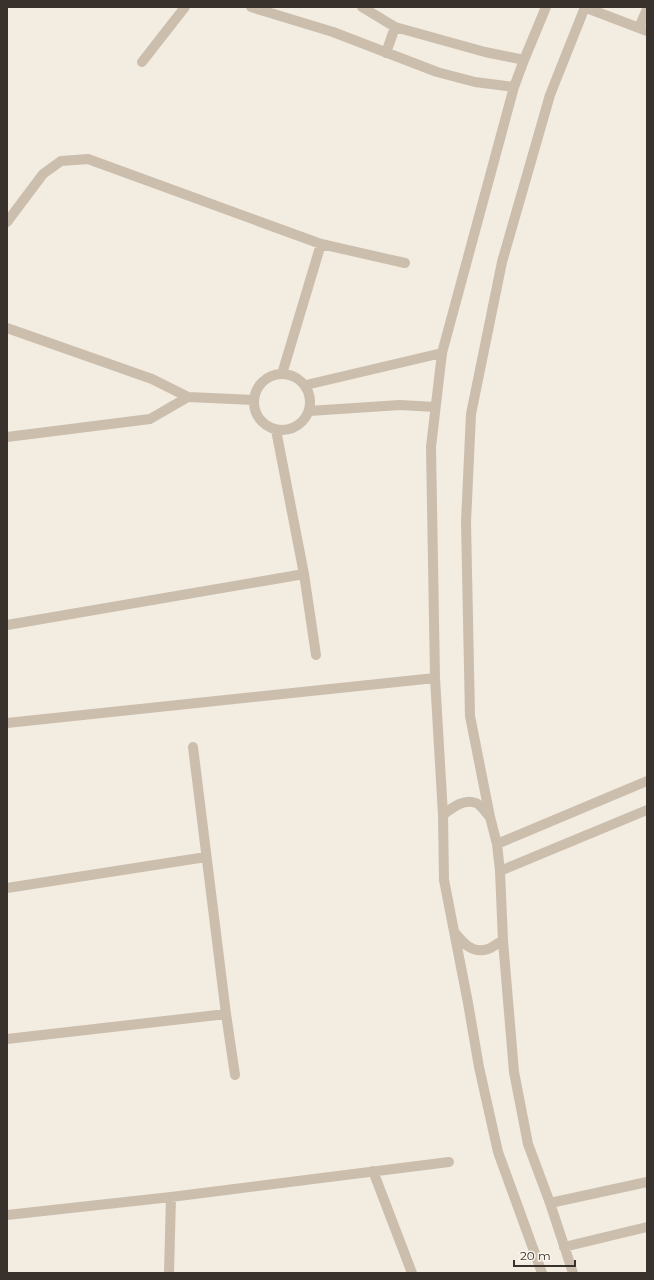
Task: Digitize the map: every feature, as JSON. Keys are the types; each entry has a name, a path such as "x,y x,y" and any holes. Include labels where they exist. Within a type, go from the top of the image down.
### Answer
{"street":[{"path":"142,62 185,7"},
{"path":"251,7 333,32 438,72 475,82 514,87"},
{"path":"362,7 395,27 486,52 524,60"},
{"path":"542,1273 498,1152 479,1067 444,880 443,814 435,678 431,447 442,353 514,87 546,7"},
{"path":"573,1273 550,1202 528,1144 514,1072 503,941 500,871 497,844 490,817 470,716 466,522 471,414 502,262 550,95 585,7 643,30 647,9"},
{"path":"386,53 395,27"},
{"path":"7,222 43,174 61,161 88,159 321,244 405,263"},
{"path":"282,374 321,244"},
{"path":"7,328 152,378 188,397 254,400"},
{"path":"306,385 442,353"},
{"path":"282,374 296,377 306,385 310,398 309,411 302,423 290,429 276,430 264,424 256,413 254,400 258,387 269,377 282,374"},
{"path":"7,437 150,419 188,397"},
{"path":"309,411 400,405 435,408"},
{"path":"276,430 304,574 316,655"},
{"path":"7,625 304,574"},
{"path":"7,723 435,678"},
{"path":"193,747 226,1014 236,1075"},
{"path":"497,844 647,781"},
{"path":"443,814 458,804 469,802 477,803 490,817"},
{"path":"500,871 647,810"},
{"path":"7,888 206,857"},
{"path":"454,932 464,945 477,950 489,949 496,943 503,941"},
{"path":"7,1039 226,1014"},
{"path":"7,1215 171,1197 449,1162"},
{"path":"373,1172 412,1273"},
{"path":"550,1202 647,1182"},
{"path":"168,1273 171,1197"},
{"path":"564,1247 647,1227"}]}
